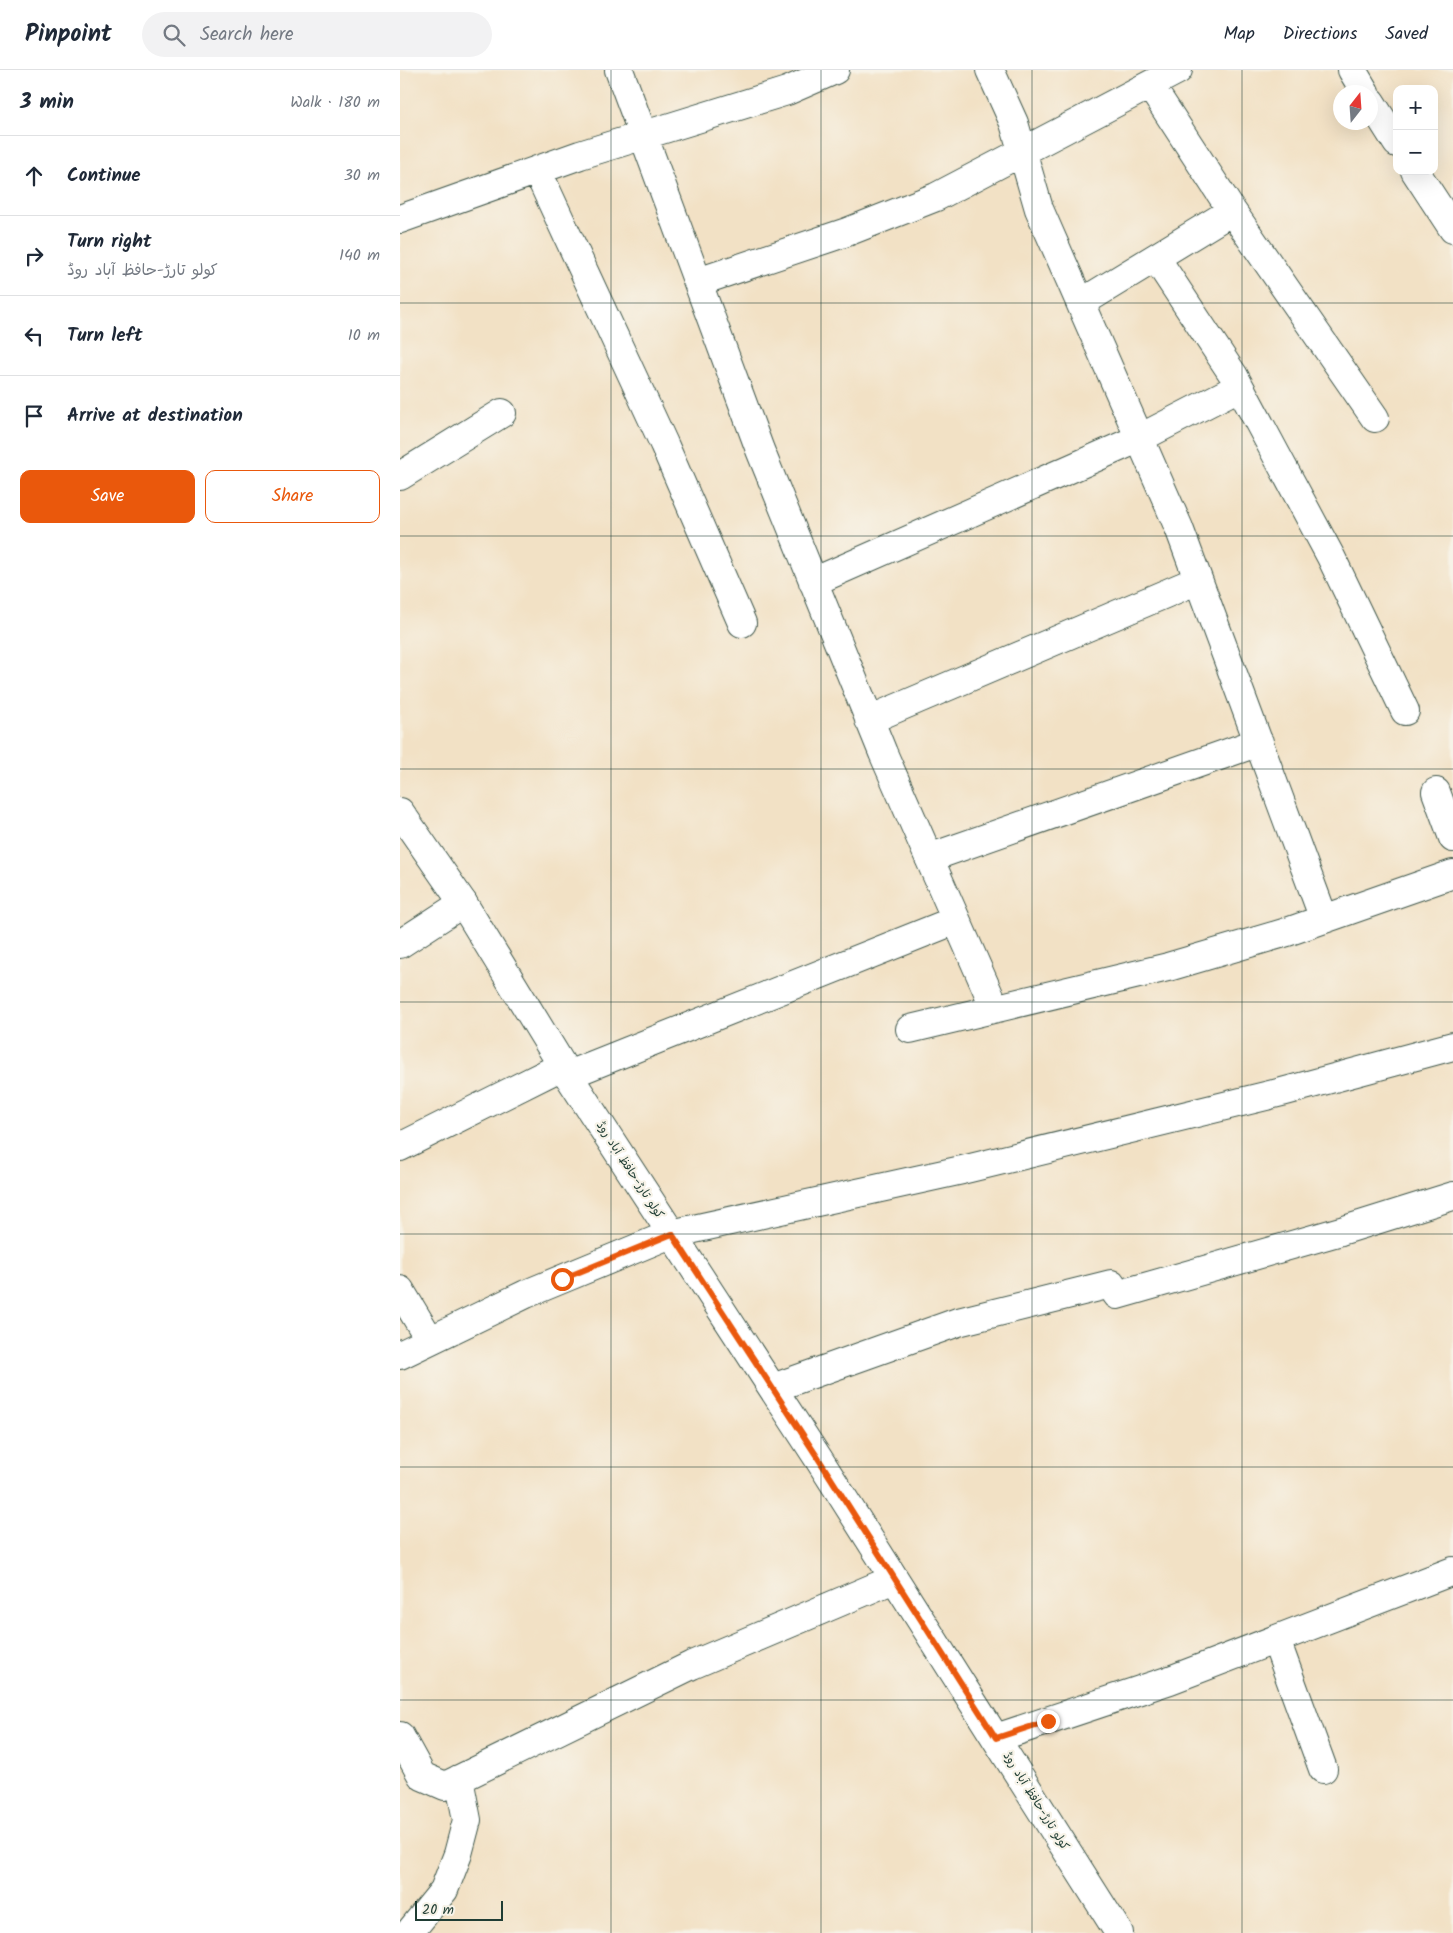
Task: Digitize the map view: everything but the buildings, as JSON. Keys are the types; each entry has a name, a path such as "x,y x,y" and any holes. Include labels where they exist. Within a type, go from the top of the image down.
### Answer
{"street":[{"path":"619,70 760,450 870,720 995,1008"},
{"path":"400,219 580,155 786,91 835,70"},
{"path":"990,70 1014,123 1039,209 1179,528 1324,919"},
{"path":"698,282 847,232 936,197 1178,70"},
{"path":"1352,70 1361,85"},
{"path":"1150,85 1232,211 1375,418"},
{"path":"1378,114 1393,136"},
{"path":"537,170 664,444 742,623"},
{"path":"1419,175 1444,202 1453,229"},
{"path":"1081,303 1232,211"},
{"path":"1156,258 1239,387 1331,557 1405,711"},
{"path":"813,582 1140,438 1239,387"},
{"path":"400,476 502,413"},
{"path":"870,720 1198,580"},
{"path":"929,858 1259,742"},
{"path":"1436,792 1453,838"},
{"name":"کولو تارڑ-حافظ آباد روڈ","path":"400,812 463,903 565,1070 772,1388 1119,1933"},
{"path":"910,1029 1168,966 1287,932 1453,874"},
{"path":"400,944 463,903"},
{"path":"400,1147 565,1070 956,920"},
{"path":"400,1355 526,1294 672,1234 962,1170 1282,1092 1453,1046"},
{"path":"772,1388 958,1322 1111,1284 1117,1295 1342,1231 1453,1196"},
{"path":"400,1290 430,1340"},
{"path":"996,1738 1170,1680 1453,1571"},
{"path":"400,1736 422,1776 445,1786 692,1665 894,1579"},
{"path":"1276,1640 1323,1769"},
{"path":"409,1933 444,1890 458,1854 467,1820 459,1779"}],"route":[{"path":"562,1279 672,1234 818,1458 996,1738 1048,1721"}]}
